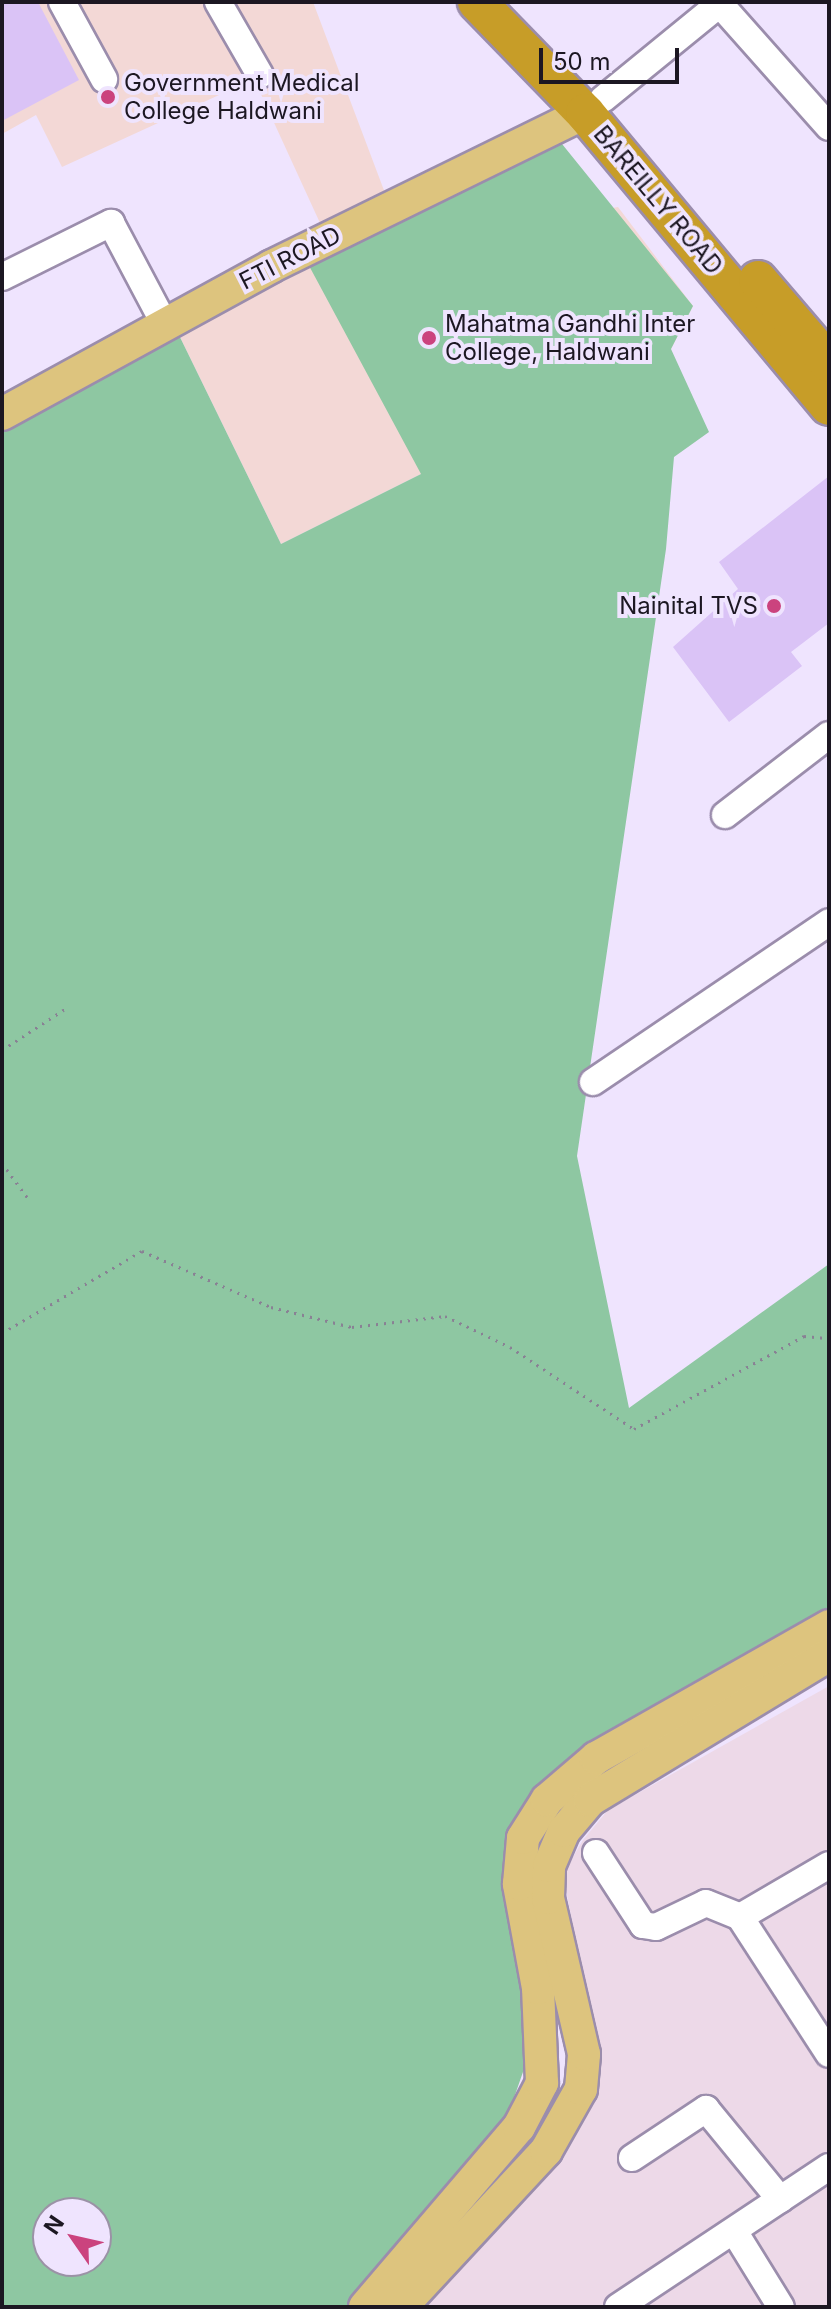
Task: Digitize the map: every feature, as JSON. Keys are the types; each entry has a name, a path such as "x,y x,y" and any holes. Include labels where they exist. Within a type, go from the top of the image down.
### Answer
{"highway":[{"name":"BAREILLY ROAD","path":"477,2 594,106 829,363"},
{"name":"BAREILLY ROAD","path":"513,2 829,406"}],"main road":[{"name":"FTI ROAD","path":"2,414 165,325 594,106"},
{"path":"365,2307 519,2127 542,2083 538,1988 519,1884 523,1838 547,1800 596,1758 829,1626"},
{"path":"401,2307 546,2151 581,2089 579,2025 548,1898 549,1866 564,1831 590,1800 829,1655"}],"street":[{"path":"62,2 104,79"},
{"path":"218,2 260,75"},
{"path":"594,106 720,3 829,127"},
{"path":"2,277 111,223 165,325"},
{"path":"725,815 829,735"},
{"path":"593,1082 829,922"},
{"path":"596,1853 643,1925 656,1927 706,1903 740,1917 829,2054"},
{"path":"740,1917 829,1865"},
{"path":"632,2158 706,2109 780,2199"},
{"path":"618,2307 829,2167"},
{"path":"734,2231 781,2307"}],"path":[{"path":"2,1050 68,1007"},
{"path":"2,1163 30,1201"},
{"path":"2,1333 142,1251 271,1307 352,1327 445,1316 510,1347 634,1429 804,1336 829,1338"}],"shaded area":[{"name":"Government Medical College Haldwani","path":"2,2 313,2 385,193 320,223 254,79 62,167 36,115 2,134"},
{"name":"Mahatma Gandhi Inter College, Haldwani","path":"618,207 693,306 671,349 281,544 175,327 288,266"},
{"path":"829,1686 829,2307 416,2307 559,2153 601,2072 563,1874 583,1840 608,1810"}],"green space":[{"path":"558,139 693,306 671,349 709,432 674,457 666,549 577,1156 629,1408 829,1264 829,1612 527,1813 531,2049 500,2138 352,2307 2,2307 2,425 175,327 281,544 421,474 307,262"}],"building":[{"path":"2,2 38,2 79,80 2,121"},
{"name":"Nainital TVS","path":"829,476 829,623 791,652 802,666 729,722 673,647 738,589 719,562"}],"place":[{"name":"Government Medical College Haldwani","path":"108,97"},
{"name":"Mahatma Gandhi Inter College, Haldwani","path":"429,338"},
{"name":"Nainital TVS","path":"774,606"}]}
